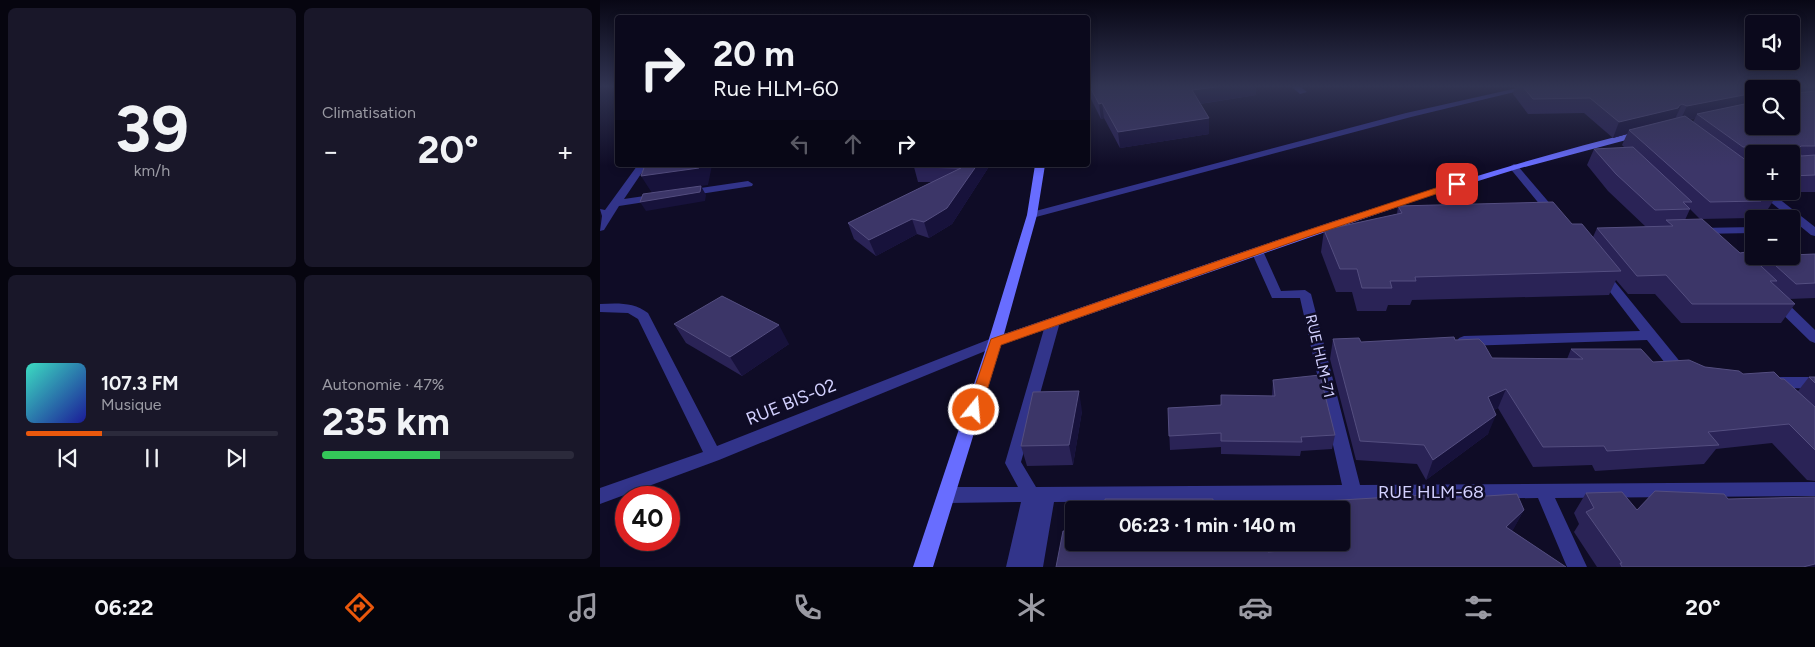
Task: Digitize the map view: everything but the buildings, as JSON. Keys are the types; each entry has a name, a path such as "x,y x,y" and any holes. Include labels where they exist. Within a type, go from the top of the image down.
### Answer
{"street":[{"path":"1032,215 1416,113"},
{"path":"995,342 1419,196 1514,167 1614,145 1658,129"},
{"path":"923,567 948,495 995,342 1032,215 1040,167"},
{"path":"1514,167 1564,227"},
{"path":"600,228 604,213 616,203 640,168"},
{"path":"616,203 748,184"},
{"path":"1774,200 1812,230"},
{"path":"1689,217 1717,244"},
{"path":"1684,232 1745,230"},
{"name":"RUE HLM-71","path":"1257,251 1277,295 1305,294 1353,493"},
{"path":"1595,265 1678,371 1688,378 1695,379"},
{"path":"1766,291 1815,338"},
{"path":"600,308 627,308 638,311 644,316 713,454"},
{"path":"1034,567 1039,495 1014,463 1053,322"},
{"path":"1455,341 1649,335"},
{"name":"RUE BIS-02","path":"600,496 713,454 995,342"},
{"path":"1781,396 1762,382 1815,383"},
{"name":"RUE HLM-68","path":"1242,501 1353,493 1815,489"},
{"path":"1542,491 1577,567"},
{"name":"RUE HLM-68","path":"948,495 1039,495 1201,501"},
{"path":"1016,567 1039,495"},
{"path":"1229,551 1229,567"}],"route":[{"path":"974,410 995,342 1303,235 1457,184"}]}
